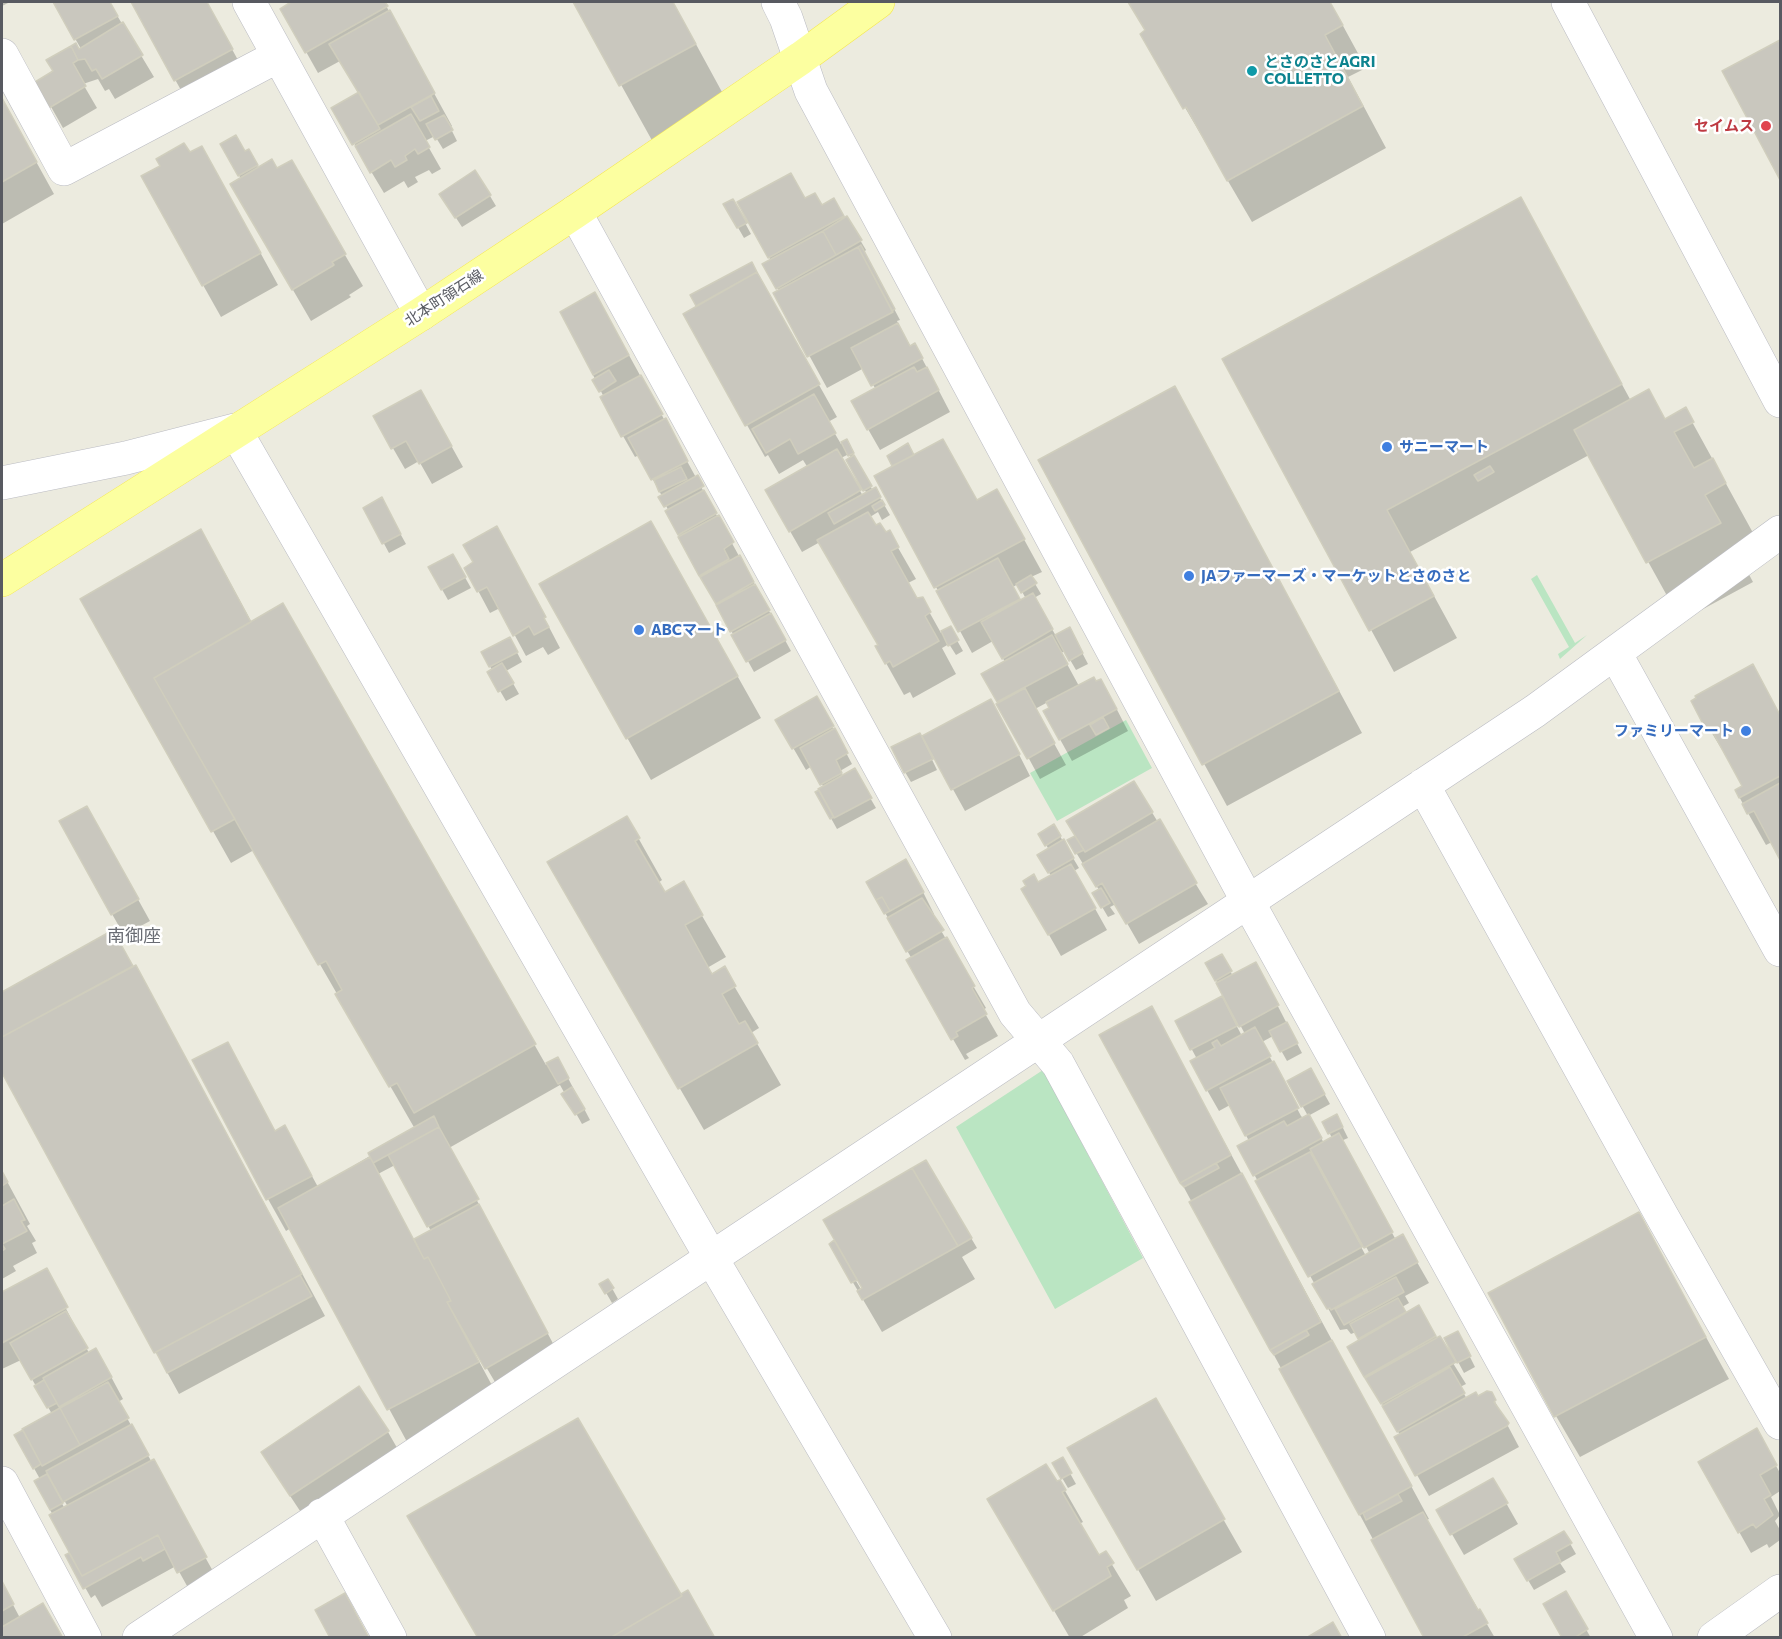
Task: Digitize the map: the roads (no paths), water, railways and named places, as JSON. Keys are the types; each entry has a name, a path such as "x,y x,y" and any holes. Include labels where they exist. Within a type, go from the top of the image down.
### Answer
{"main road":[{"name":"北本町領石線","path":"2,580 421,314 801,58 878,2"}],"street":[{"path":"249,2 421,314"},
{"path":"778,2 812,91 1247,900 1656,1638"},
{"path":"1568,2 1780,401"},
{"path":"2,55 64,170 278,56"},
{"path":"575,212 1015,1013 1058,1064 1369,1638"},
{"path":"2,483 126,458 235,430 712,1260 935,1638"},
{"path":"139,1638 322,1515 712,1260 1247,900 1535,711 1780,532"},
{"path":"1615,653 1780,950"},
{"path":"1423,785 1662,1216 1780,1423"},
{"path":"2,1483 85,1638"},
{"path":"322,1515 390,1638"},
{"path":"1714,1638 1780,1591"}],"place":[{"name":"とさのさとAGRI COLLETTO","path":"1252,71"},
{"name":"セイムス","path":"1766,126"},
{"name":"サニーマート","path":"1387,447"},
{"name":"JAファーマーズ・マーケットとさのさと","path":"1189,576"},
{"name":"ABCマート","path":"639,630"},
{"name":"ファミリーマート","path":"1746,731"}],"district":[{"name":"南御座","path":"134,936"}]}
